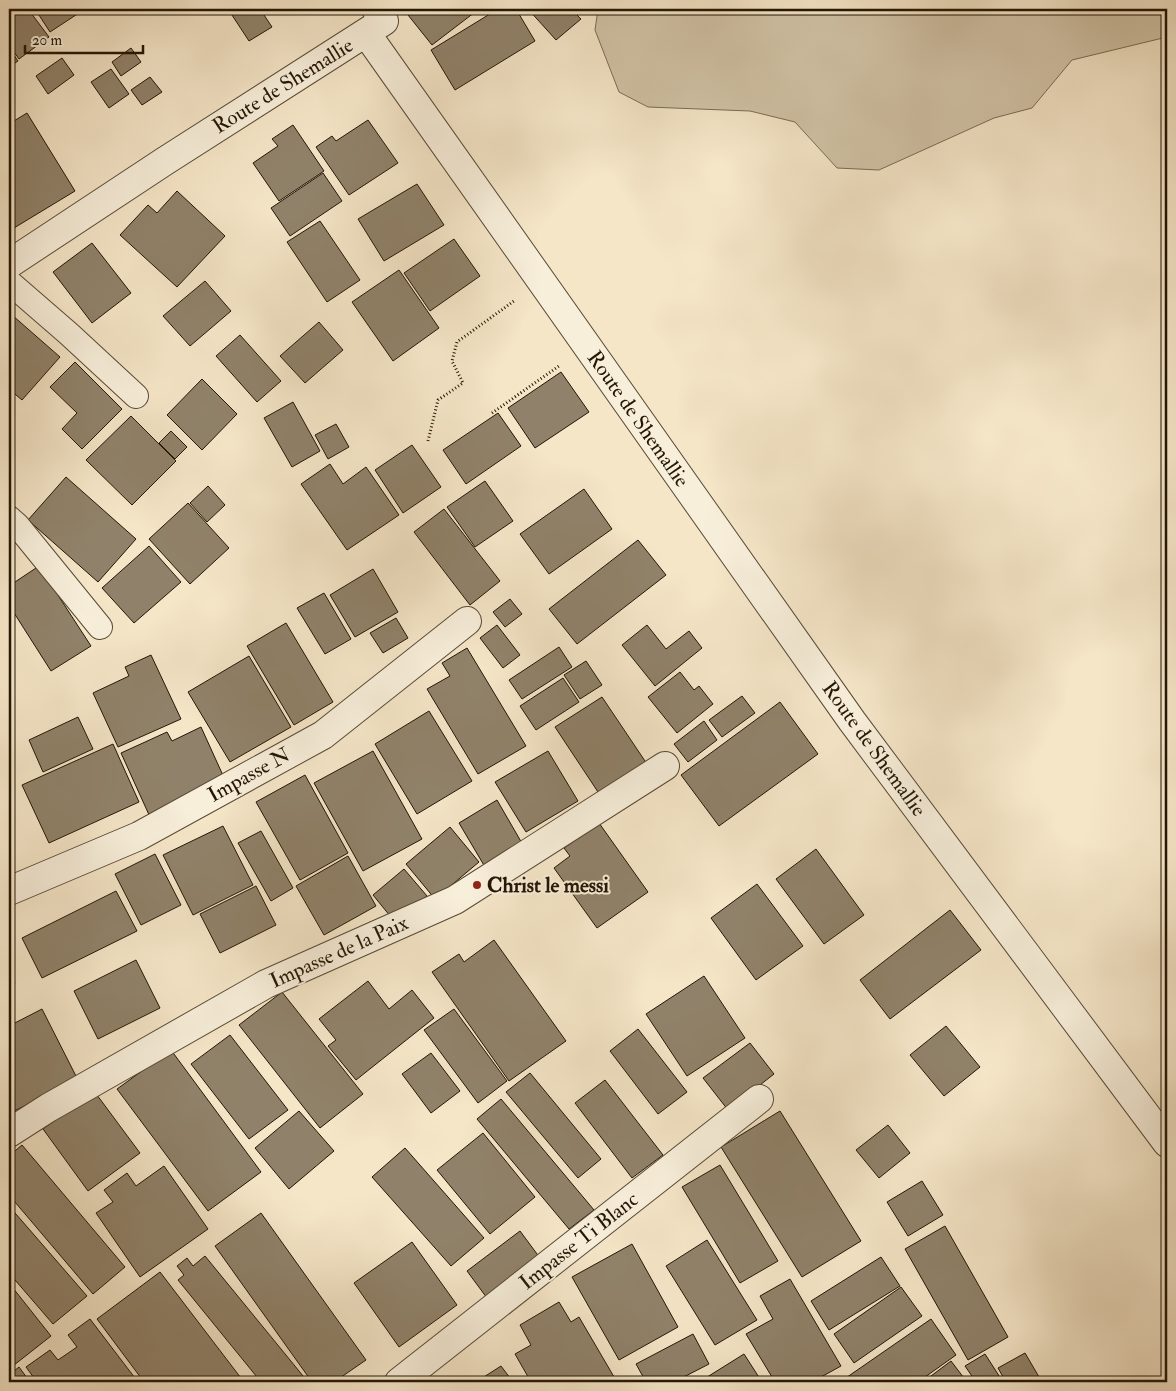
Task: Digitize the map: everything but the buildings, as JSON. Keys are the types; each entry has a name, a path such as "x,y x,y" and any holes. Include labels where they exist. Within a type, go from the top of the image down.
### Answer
{"street":[{"path":"366,34 384,21 376,9"},
{"name":"Route de Shemallie","path":"9,264 165,161 366,34 852,721 1167,1143"},
{"name":"Impasse N","path":"9,891 139,836 323,735 467,621"},
{"name":"Impasse de la Paix","path":"9,1133 48,1108 266,984 455,900 665,766"},
{"name":"Impasse Ti Blanc","path":"399,1382 758,1099"}],"lane":[{"path":"9,282 136,396"},
{"path":"11,524 100,627"}],"path":[{"path":"428,441 438,400 463,383 452,361 457,342 541,282"},
{"path":"492,413 587,346"}],"shaded area":[{"path":"598,9 1167,9 1167,37 1072,60 1032,108 994,118 879,170 837,168 795,122 750,111 648,107 619,92 595,30"}],"place":[{"name":"Christ le messi","path":"477,885"}]}
